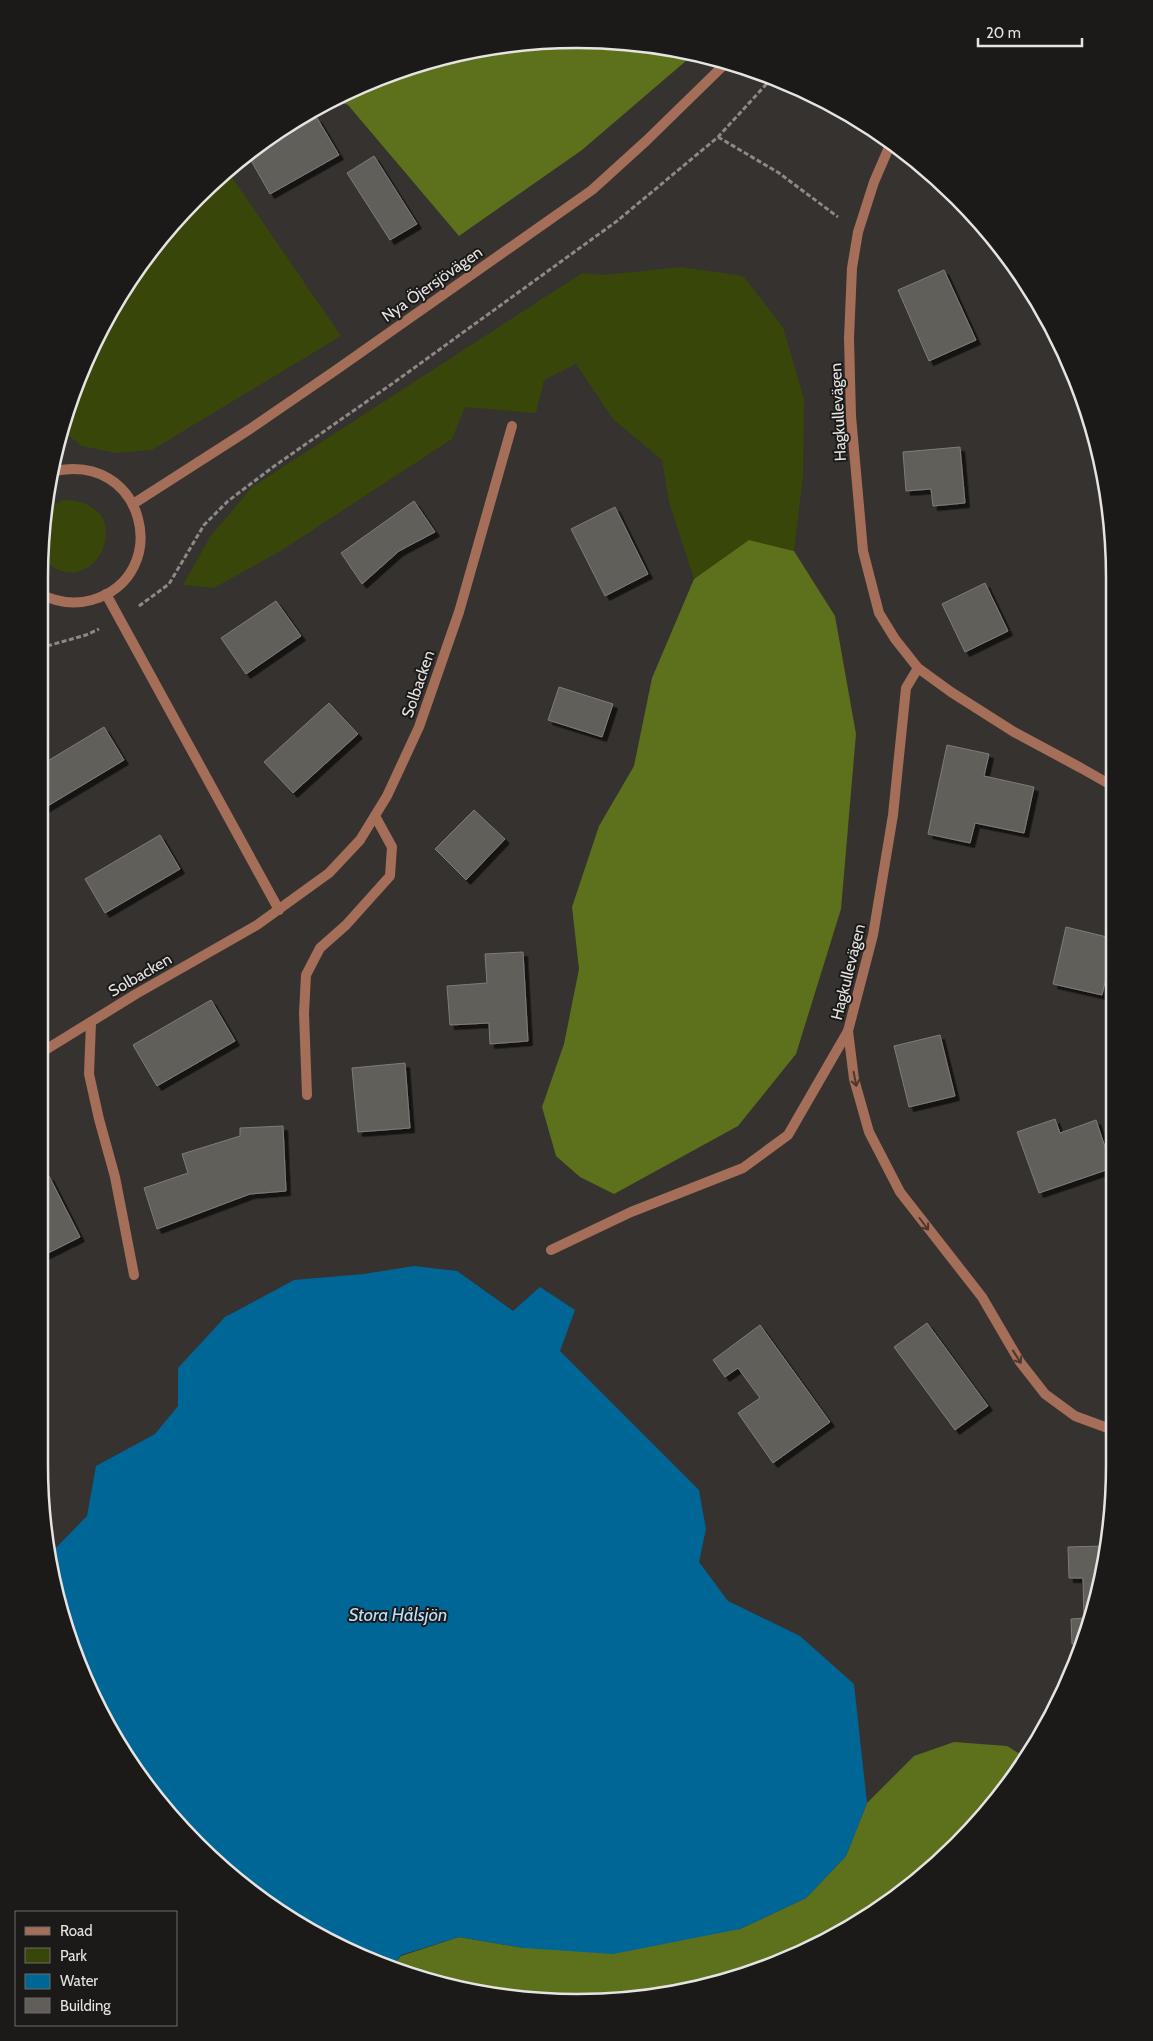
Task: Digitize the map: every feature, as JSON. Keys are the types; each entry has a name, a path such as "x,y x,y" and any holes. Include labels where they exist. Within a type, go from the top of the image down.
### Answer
{"street":[{"name":"Nya Öjersjövägen","path":"133,504 250,429 592,190 646,141 721,68"},
{"name":"Hagkullevägen","path":"888,149 874,182 858,232 852,268 849,338 852,416 863,551 879,613 895,639 918,668 951,692 1014,732 1105,782"},
{"name":"Solbacken","path":"48,1048 257,925 328,873 360,840 387,796 422,718 459,612 512,426"},
{"path":"48,597 59,601 78,603 97,599 106,594 126,578 134,567 138,554 141,528 133,504 120,486 112,480 92,471 71,468 59,470"},
{"path":"106,594 279,910"},
{"name":"Hagkullevägen","path":"918,668 906,688 897,786 873,935 848,1031 854,1079 869,1132 900,1192 982,1297 1020,1362 1045,1394 1075,1416 1105,1427"},
{"path":"307,1095 304,1013 306,975 320,948 346,925 390,876 392,847 375,816"},
{"path":"91,1022 89,1074 115,1177 134,1275"},
{"path":"551,1250 631,1212 743,1168 788,1135 848,1031"}],"path":[{"path":"48,646 86,635 119,620 169,584 204,525 228,501 617,221 718,137 767,83"},
{"path":"718,137 779,173 858,232"}],"green space":[{"path":"576,48 611,49 646,52 687,60 582,150 459,236 348,105 342,103 406,76 473,58 507,52"},
{"path":"231,176 341,336 152,450 116,453 82,446 68,435 88,374 118,312 157,254 202,202"},
{"path":"681,267 743,276 783,327 804,399 803,478 794,551 749,540 694,579 669,502 662,460 613,419 576,364 544,380 536,413 465,407 452,439 279,552 214,588 183,585 210,537 252,487 582,273 604,275"},
{"path":"63,500 88,505 102,517 106,534 102,550 92,564 77,572 59,570 48,562 52,506"},
{"path":"749,540 794,551 835,616 856,734 841,909 796,1054 738,1126 614,1194 580,1177 556,1156 542,1107 564,1044 579,969 572,907 599,826 634,766 652,678 694,579"},
{"path":"954,1742 1007,1746 1019,1753 996,1787 951,1839 899,1884 841,1923 779,1953 747,1965 680,1983 646,1989 576,1994 507,1989 473,1983 397,1961 401,1956 459,1937 524,1948 740,1929 806,1898 846,1856 867,1803 914,1756"}],"water":[{"name":"Stora Hålsjön","path":"414,1266 457,1271 513,1311 540,1287 575,1310 560,1351 699,1490 706,1529 699,1562 728,1601 800,1636 854,1684 867,1803 846,1856 806,1898 740,1929 613,1954 524,1948 459,1937 401,1955 396,1961 343,1939 312,1923 254,1884 202,1839 157,1787 118,1729 88,1667 66,1601 55,1549 87,1516 96,1466 155,1434 178,1406 178,1368 225,1317 294,1280 364,1274"}],"building":[{"path":"317,118 339,155 270,194 251,160 279,140"},
{"path":"374,156 417,224 390,240 347,173"},
{"path":"944,270 976,340 929,361 898,290"},
{"path":"960,447 965,503 933,506 931,489 906,491 903,452"},
{"path":"414,501 435,532 399,551 362,584 341,553"},
{"path":"615,507 648,574 605,596 571,529"},
{"path":"985,583 1008,631 965,652 942,604"},
{"path":"276,601 301,636 246,674 221,638"},
{"path":"559,687 613,704 602,737 548,720"},
{"path":"329,703 358,734 293,793 264,762"},
{"path":"104,727 124,760 48,806 48,761"},
{"path":"947,745 989,754 984,776 1034,787 1024,833 975,823 970,843 928,834"},
{"path":"474,810 505,839 466,880 435,849"},
{"path":"160,835 180,869 105,913 85,879"},
{"path":"1066,927 1105,937 1105,982 1102,995 1053,984"},
{"path":"523,952 528,1041 490,1044 489,1023 450,1025 447,986 487,983 485,954"},
{"path":"211,1000 235,1041 157,1086 133,1045"},
{"path":"940,1035 955,1096 909,1107 894,1046"},
{"path":"405,1063 410,1128 358,1132 352,1068"},
{"path":"1055,1119 1060,1133 1096,1120 1105,1147 1105,1170 1039,1193 1017,1132"},
{"path":"283,1126 286,1191 250,1194 157,1229 144,1188 188,1173 182,1154 240,1136 240,1128"},
{"path":"48,1177 80,1237 48,1253"},
{"path":"927,1323 988,1406 955,1430 894,1347"},
{"path":"760,1325 830,1422 773,1463 738,1413 760,1398 738,1368 725,1377 713,1360"},
{"path":"1099,1546 1084,1612 1083,1578 1069,1578 1068,1547"},
{"path":"1082,1618 1074,1644 1072,1644 1071,1619"}]}
